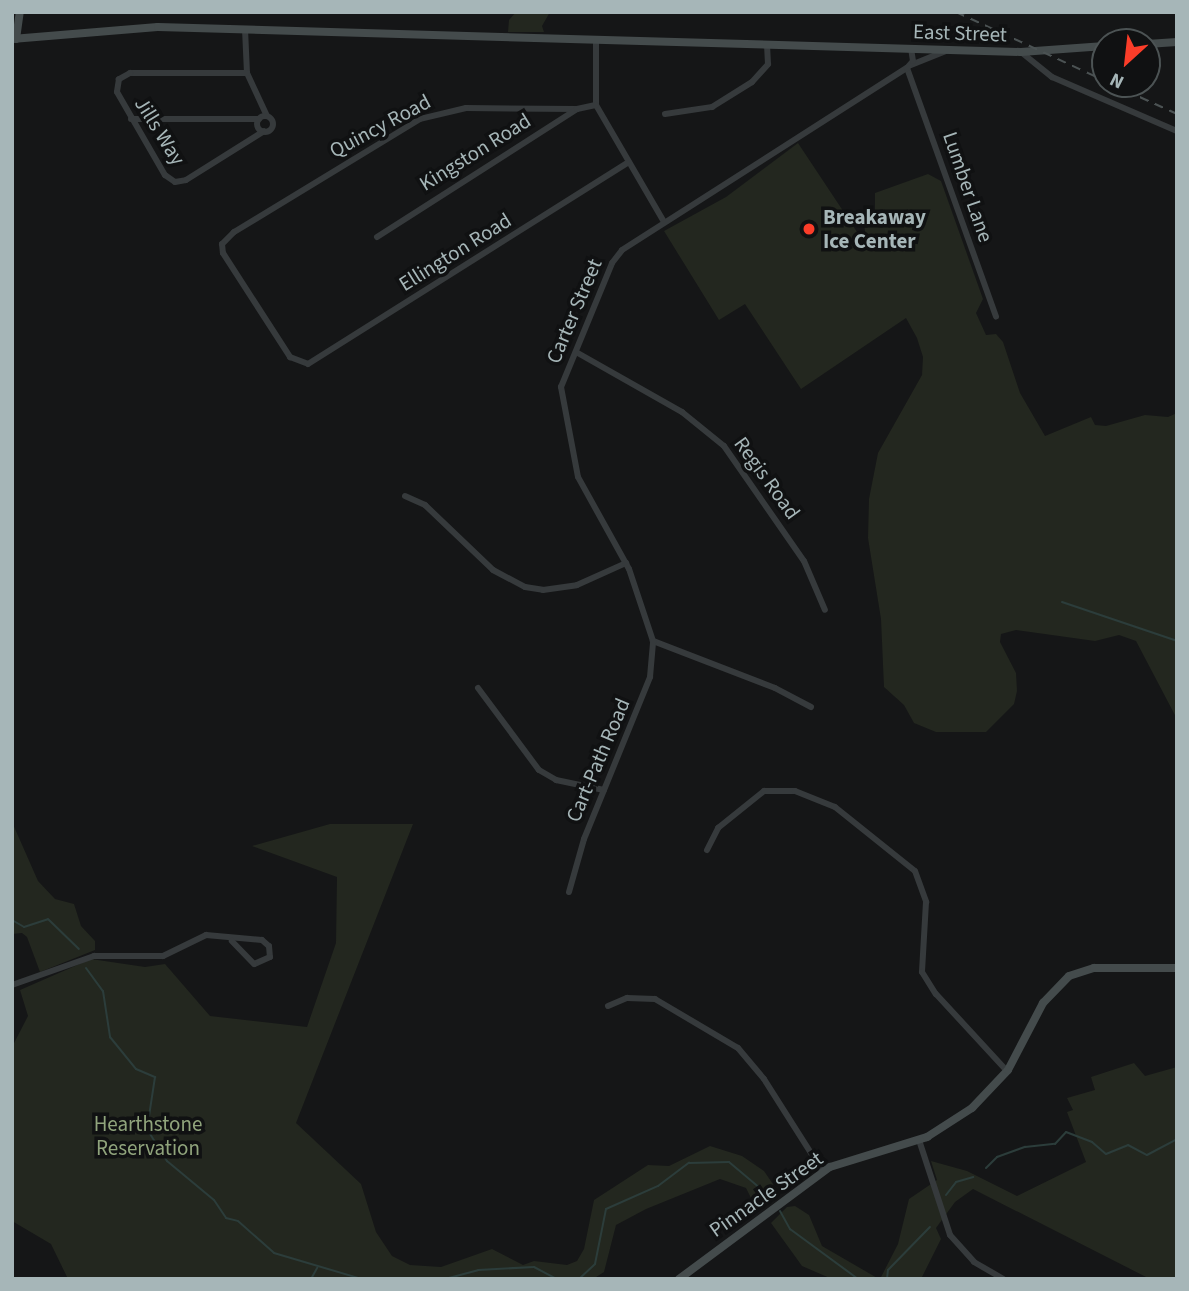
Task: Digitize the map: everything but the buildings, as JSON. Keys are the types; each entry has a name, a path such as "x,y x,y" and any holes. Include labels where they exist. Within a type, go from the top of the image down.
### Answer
{"main road":[{"path":"14,39 20,12"},
{"name":"East Street","path":"14,39 103,29 245,29 1021,52 1091,47"},
{"name":"Pinnacle Street","path":"680,1279 822,1172 919,1140 972,1108 1007,1070 1043,1003 1069,976 1094,968 1177,968"}],"street":[{"path":"245,29 247,73 273,125 264,131 258,127 259,119"},
{"path":"596,40 596,105 627,163 664,222"},
{"path":"665,114 712,107 752,82 768,64 767,44"},
{"path":"909,66 911,48"},
{"name":"Carter Street","path":"653,641 626,563 578,477 561,391 615,258 664,222 909,66 949,50"},
{"path":"1021,52 1052,77 1177,131"},
{"name":"Lumber Lane","path":"909,66 996,317"},
{"name":"Jills Way","path":"247,73 126,74 117,92 165,175 175,182 184,181 264,131"},
{"name":"Kingston Road","path":"377,237 577,109 596,105"},
{"name":"Quincy Road","path":"299,364 259,309 222,244 234,232 303,188 434,114 466,108 577,109"},
{"path":"131,119 259,119 267,116"},
{"name":"Ellington Road","path":"299,364 314,362 627,163"},
{"name":"Regis Road","path":"576,352 682,412 724,446 804,561 825,610"},
{"path":"405,496 425,505 493,570 525,587 543,590 577,585 626,563"},
{"path":"653,641 775,688 811,707"},
{"name":"Cart-Path Road","path":"569,892 604,790 650,677 653,641"},
{"path":"478,688 539,771 556,780 604,790"},
{"path":"707,850 718,828 764,791 795,791 835,807 915,871 926,902 922,971 936,994 1007,1070"},
{"path":"12,985 80,959 112,954 163,956 206,935 232,941 264,941 270,957 254,964 232,941"},
{"path":"608,1006 632,998 662,1001 738,1048 764,1079 822,1172"},
{"path":"919,1140 950,1235 974,1262 1004,1279"}],"green space":[{"path":"516,12 550,12 542,26 544,32 508,32 509,20"},
{"path":"798,143 867,247 864,224 867,216 875,215 875,193 928,174 941,181 983,299 976,313 986,335 996,334 1003,342 1020,393 1045,436 1091,417 1095,425 1106,426 1145,415 1168,417 1177,413 1177,719 1136,641 1119,635 1095,641 1016,630 1001,634 1000,642 1016,673 1017,691 1014,704 986,732 936,732 914,723 904,705 884,687 881,619 868,538 869,499 878,453 922,375 923,357 917,338 906,318 801,389 745,304 719,320 664,231 726,197"},
{"path":"12,822 38,881 55,899 74,904 81,926 95,941 95,950 40,972 27,937 22,933 12,934"},
{"name":"Hearthstone Reservation","path":"330,824 413,824 296,1123 361,1184 376,1232 392,1256 410,1265 441,1267 492,1249 523,1265 534,1261 567,1265 577,1261 584,1249 594,1200 648,1165 669,1166 710,1146 742,1156 764,1171 779,1193 757,1210 746,1188 720,1179 646,1209 616,1225 604,1272 593,1279 68,1279 51,1244 12,1221 12,1047 28,1016 20,990 91,959 145,967 165,964 210,1016 307,1027 336,943 337,877 252,846"},
{"path":"1134,1063 1145,1076 1177,1067 1177,1279 1150,1279 973,1189 955,1202 936,1228 941,1239 921,1279 880,1279 898,1244 909,1199 937,1180 931,1161 967,1171 1017,1196 1086,1162 1067,1112 1073,1110 1067,1098 1095,1090 1091,1077"},
{"path":"795,1206 809,1215 822,1246 879,1279 832,1279 802,1266 771,1223 787,1207"}],"waterway":[{"path":"1062,602 1177,641"},
{"path":"12,881 12,890"},
{"path":"12,920 24,927 48,919 79,949"},
{"path":"86,968 103,991 110,1037 136,1069 155,1077 147,1129 167,1161 214,1200 226,1218 238,1221 274,1253 362,1279 398,1279"},
{"path":"986,1168 997,1157 1025,1147 1055,1144 1066,1132 1092,1142 1106,1154 1128,1145 1147,1155 1177,1139"},
{"path":"579,1279 595,1264 606,1209 658,1186 689,1163 729,1162 773,1199"},
{"path":"946,1195 956,1182 973,1177"},
{"path":"780,1211 790,1229 858,1279"},
{"path":"887,1279 888,1270 930,1227"},
{"path":"445,1279 478,1270 534,1267 557,1279"},
{"path":"311,1279 317,1268"}],"railway":[{"path":"956,12 1091,75"},
{"path":"1142,98 1177,114"}],"place":[{"name":"Breakaway Ice Center","path":"809,229"}]}
